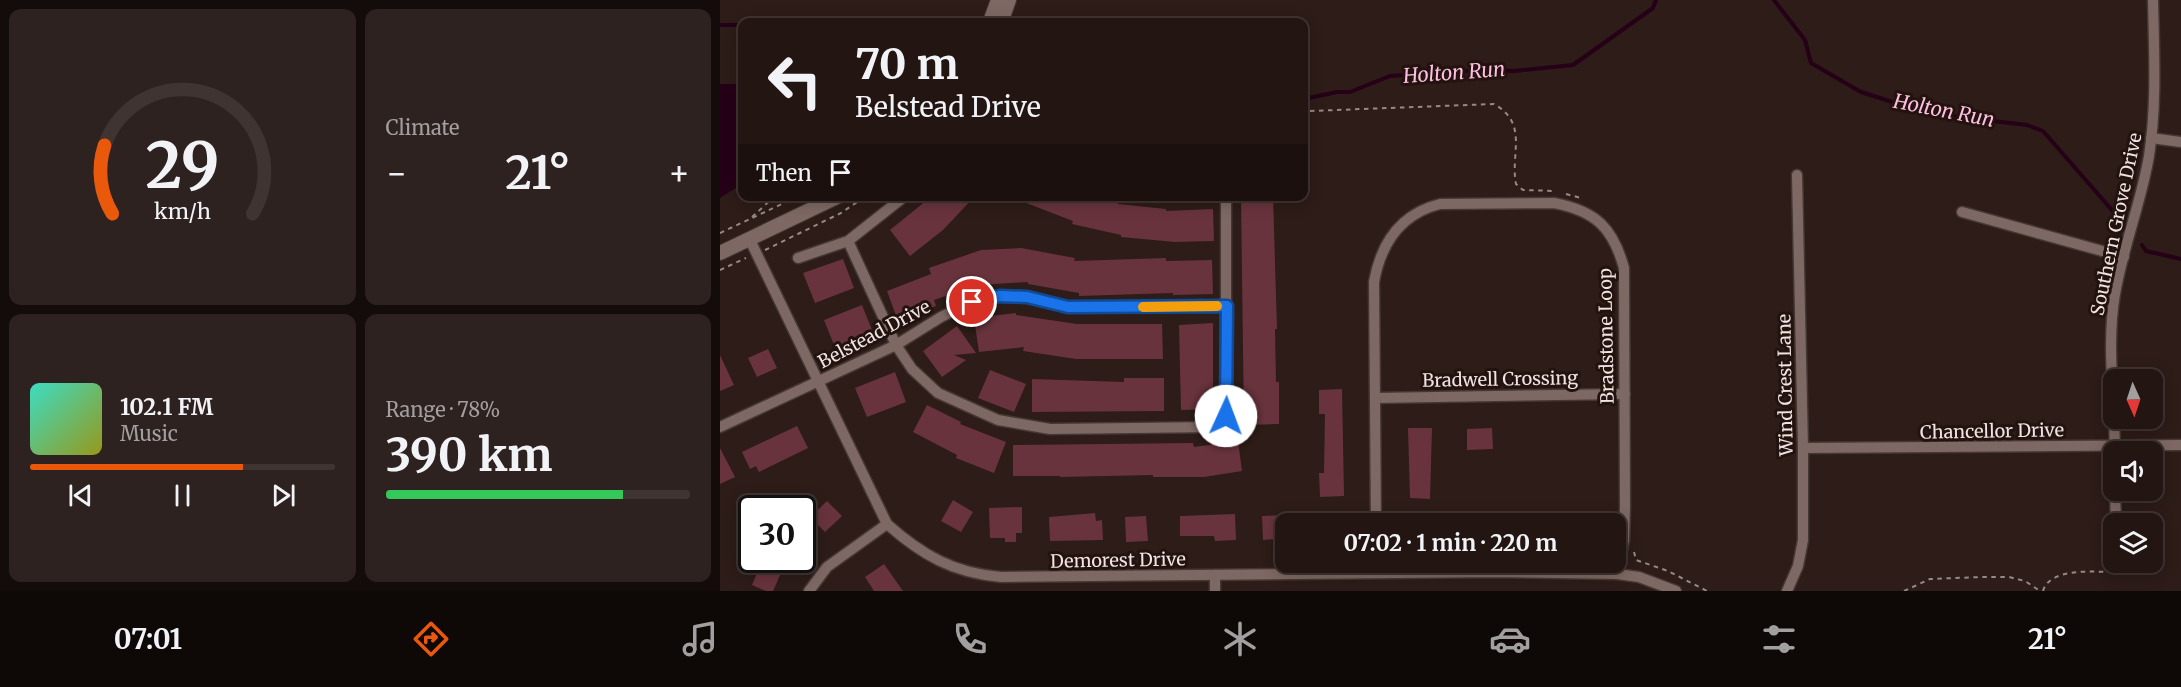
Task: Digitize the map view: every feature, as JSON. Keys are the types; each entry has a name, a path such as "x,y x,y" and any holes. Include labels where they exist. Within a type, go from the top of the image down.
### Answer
{"street":[{"path":"991,18 998,0"},
{"path":"1001,18 1009,0"},
{"name":"Southern Grove Drive","path":"2113,369 2112,325 2115,294 2141,196 2151,138 2154,100 2153,0"},
{"path":"2151,138 2181,142"},
{"name":"Wind Crest Lane","path":"1787,591 1797,566 1803,540 1797,175"},
{"path":"722,246 750,240 829,201"},
{"path":"798,258 848,241 899,201"},
{"path":"848,241 896,345 912,369 938,393 998,420 1050,429 1216,427 1226,416 1226,201"},
{"name":"Bradstone Loop","path":"1376,513 1374,282 1377,264 1391,235 1401,223 1428,207 1440,204 1554,203 1588,213 1605,227 1619,251 1624,268 1624,540 1617,574"},
{"path":"1962,212 2124,257"},
{"name":"Demorest Drive","path":"750,240 887,524 926,555 961,570 1000,577 1275,572"},
{"name":"Belstead Drive","path":"720,427 896,345 941,317 972,302 1000,296 1027,297 1068,307 1227,306"},
{"name":"Bradwell Crossing","path":"1375,398 1624,394"},
{"name":"Chancellor Drive","path":"2163,446 2181,445"},
{"name":"Chancellor Drive","path":"1803,448 2103,449"},
{"path":"809,591 827,567 887,524"},
{"name":"Demorest Drive","path":"1557,573 1617,574 1639,577 1676,591"},
{"path":"1215,575 1215,591"}],"path":[{"path":"1310,111 1494,104 1506,111 1514,126 1516,184 1522,190 1549,190 1576,195 1584,200"},
{"path":"750,219 770,201"},
{"path":"722,246 720,233 788,201"},
{"path":"720,270 841,213 859,201"},
{"path":"1634,545 1636,560 1668,571 1707,591"},
{"path":"1904,591 1930,579 2009,577 2025,581 2042,591 2053,577 2063,574 2103,572"}],"shaded area":[{"path":"720,84 738,84 738,187 720,198"}],"building":[{"path":"926,201 970,201 943,230 910,256 890,230"},
{"path":"1021,201 1118,201 1118,204 1166,209 1166,211 1213,209 1214,241 1175,242 1121,237 1121,235 1072,224 1073,221"},
{"path":"1241,201 1273,201 1277,329 1275,329 1276,382 1279,382 1279,424 1244,425"},
{"path":"1021,248 1075,258 1074,261 1166,258 1166,261 1212,260 1213,294 1079,296 1079,293 1028,284 1028,282 978,285 934,300 936,306 898,321 887,291 931,274 929,268 981,250"},
{"path":"843,259 854,288 815,303 803,273"},
{"path":"862,305 874,335 836,350 824,320"},
{"path":"1016,313 1016,315 1077,324 1162,324 1163,359 1076,359 1023,351 1024,347 979,352 974,318"},
{"path":"1213,323 1213,409 1181,410 1179,325"},
{"path":"957,326 976,353 954,355 966,360 942,377 923,351"},
{"path":"768,349 777,368 757,377 748,358"},
{"path":"720,355 734,385 720,391"},
{"path":"990,370 1026,384 1014,412 978,398"},
{"path":"895,372 906,402 867,417 855,388"},
{"path":"1124,378 1164,378 1164,411 1032,412 1032,379 1124,382"},
{"path":"1342,389 1344,496 1320,497 1319,473 1324,473 1325,414 1319,414 1319,390"},
{"path":"927,405 961,422 960,424 1006,442 994,473 956,458 957,455 913,432"},
{"path":"797,426 808,448 759,472 756,466 750,469 742,452"},
{"path":"1408,428 1432,428 1430,499 1410,498"},
{"path":"1492,428 1493,449 1467,450 1467,429"},
{"path":"1238,441 1242,471 1204,477 1013,476 1013,445 1193,443 1194,447"},
{"path":"720,448 735,477 720,484"},
{"path":"953,500 973,512 961,532 941,521"},
{"path":"827,501 842,516 825,532 818,525 816,527 816,512"},
{"path":"1022,507 1022,533 1016,533 1016,542 1005,542 1005,538 990,538 989,508"},
{"path":"1485,511 1485,513 1464,513"},
{"path":"1095,513 1096,521 1102,520 1103,540 1050,541 1049,517"},
{"path":"1235,514 1236,540 1215,541 1214,536 1180,536 1180,516"},
{"path":"1275,515 1275,539 1263,540 1262,516"},
{"path":"1146,516 1148,541 1126,542 1125,517"},
{"path":"884,564 903,591 874,591 865,577"},
{"path":"757,573 781,573 773,591 766,591 752,585"}],"waterway":[{"name":"Holton Run","path":"1308,98 1337,92 1350,92 1390,76 1485,70 1514,71 1573,65 1653,8 1656,0"},
{"name":"Holton Run","path":"1774,0 1805,40 1811,63 1861,92 1908,107 1950,116 2027,125 2043,131 2118,217"},
{"name":"Holton Run","path":"720,25 738,25"},
{"name":"Holton Run","path":"2142,245 2146,251 2181,259"}],"slow traffic":[{"path":"1143,307 1217,306"}],"route":[{"path":"972,302 1000,296 1027,297 1068,307 1227,306 1226,416"}]}
